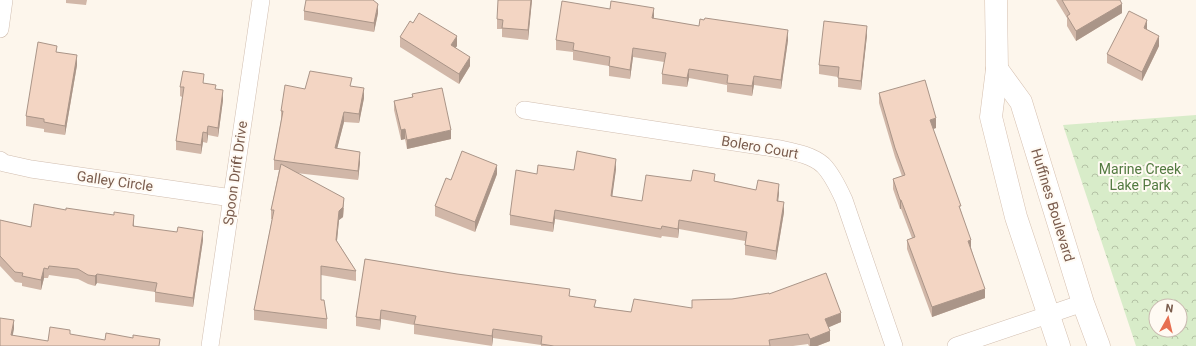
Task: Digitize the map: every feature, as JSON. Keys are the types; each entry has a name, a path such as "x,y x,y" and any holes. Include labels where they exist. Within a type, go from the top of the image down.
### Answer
{"main road":[{"path":"996,0 997,69 991,117 1016,217 1059,346"},
{"name":"Huffines Boulevard","path":"997,69 1021,102 1099,346"}],"street":[{"path":"0,29 4,0"},
{"name":"Spoon Drift Drive","path":"210,346 261,0"},
{"name":"Bolero Court","path":"524,110 780,149 808,156 823,165 836,184 844,200 894,346"},
{"name":"Galley Circle","path":"0,160 4,163 31,169 232,198"},
{"path":"956,346 1084,303"}],"green space":[{"name":"Marine Creek Lake Park","path":"1196,115 1196,346 1136,346 1063,125"}],"building":[{"path":"306,0 373,0 378,4 374,23 304,11"},
{"path":"498,0 531,0 528,30 502,28 503,20 497,19"},
{"path":"1062,0 1120,0 1122,4 1076,31 1067,16 1070,14"},
{"path":"562,1 610,9 611,1 654,8 652,18 699,26 700,19 704,20 705,18 788,30 781,80 754,76 752,86 727,83 728,75 689,69 687,78 662,74 666,53 633,48 630,70 609,66 610,57 573,50 574,43 556,40"},
{"path":"1129,11 1147,20 1144,28 1159,36 1142,72 1107,54"},
{"path":"419,13 457,36 451,45 470,57 459,74 400,37 410,21 413,23"},
{"path":"824,21 867,26 861,81 838,78 839,67 819,65"},
{"path":"38,42 57,46 56,52 77,55 65,126 44,122 44,119 26,116"},
{"path":"183,71 204,74 203,83 216,85 215,89 223,90 218,128 208,126 207,133 203,132 201,145 176,141 184,87 180,87"},
{"path":"310,71 352,78 350,86 364,88 359,114 344,112 335,148 360,152 358,171 274,160 283,111 281,111 285,85 305,89"},
{"path":"925,80 936,118 930,120 961,206 959,206 971,240 968,241 985,289 932,307 907,240 915,237 893,179 905,175 895,148 879,93"},
{"path":"442,88 451,130 407,140 405,129 401,130 394,101 413,97 412,94"},
{"path":"462,151 497,165 475,222 435,206 446,178 451,180"},
{"path":"577,151 616,159 611,196 642,201 646,175 691,181 693,170 715,174 714,181 756,190 758,180 779,184 777,201 784,202 776,251 745,245 747,232 679,220 678,229 662,226 661,229 555,210 553,223 510,215 516,170 537,174 538,165 574,170"},
{"path":"281,164 344,198 343,207 339,211 336,240 356,271 321,266 321,300 324,300 327,319 254,310 274,210 271,210"},
{"path":"34,204 66,210 66,208 114,215 114,212 134,215 133,226 177,232 178,227 203,231 193,298 155,292 157,283 97,274 95,276 88,275 78,269 49,266 48,269 44,268 41,280 22,276 23,273 15,272 0,256 0,220 31,227"},
{"path":"365,259 457,274 570,289 569,296 596,300 594,307 631,312 634,299 692,308 692,300 732,299 769,294 826,273 841,313 825,319 830,331 810,339 808,334 769,340 770,346 554,346 541,344 542,336 493,329 492,336 414,324 416,316 381,310 380,320 356,317"},
{"path":"0,318 14,320 11,335 48,341 50,327 70,330 70,334 105,340 106,333 133,338 133,335 160,339 159,346 0,346"}]}
